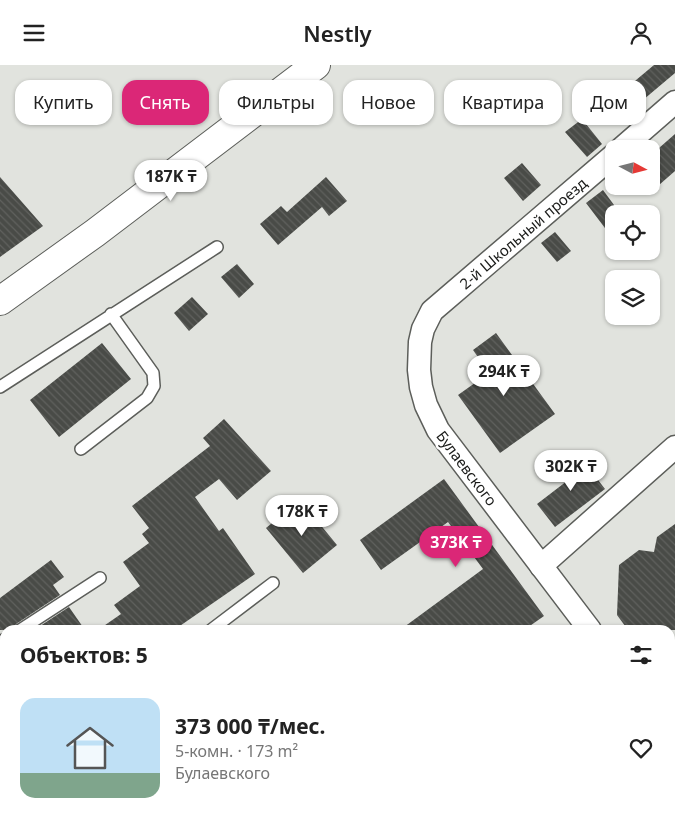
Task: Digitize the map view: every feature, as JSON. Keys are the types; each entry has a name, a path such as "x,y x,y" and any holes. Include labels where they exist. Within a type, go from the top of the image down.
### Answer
{"main road":[{"path":"0,301 95,233 316,65"}],"street":[{"path":"631,140 675,102"},
{"name":"2-й Школьный проезд","path":"432,311 605,163"},
{"name":"Булаевского","path":"432,311 423,329 420,342 421,387 426,405 438,430 586,625"},
{"path":"541,566 675,447"}],"lane":[{"path":"0,387 217,247"},
{"path":"81,449 147,398 154,386 152,373 111,314"},
{"path":"28,625 100,578"},
{"path":"218,625 273,583"}],"building":[{"path":"654,65 675,65 675,73 646,97 646,80 636,80"},
{"path":"574,125 587,125 602,144 587,157 565,132"},
{"path":"675,134 675,171 660,184 660,147"},
{"path":"522,163 541,185 523,201 504,178"},
{"path":"0,177 43,226 0,257"},
{"path":"326,177 347,201 329,216 322,207 278,245 260,224 281,206 287,212"},
{"path":"603,190 614,205 605,205 605,228 586,203"},
{"path":"555,232 571,251 557,262 541,243"},
{"path":"237,264 254,284 239,298 221,277"},
{"path":"192,297 208,314 189,331 174,313"},
{"path":"496,333 555,414 500,453 458,395 489,373 473,350"},
{"path":"102,343 131,379 59,437 30,400"},
{"path":"224,419 271,471 237,500 219,479 195,497 219,531 223,528 255,574 181,625 105,625 121,614 114,605 140,586 123,562 149,543 142,534 149,528 132,506 210,446 203,438"},
{"path":"578,454 605,489 555,527 537,504 567,481 558,470"},
{"path":"444,479 544,616 531,625 407,625 483,569 448,522 381,570 360,540"},
{"path":"300,500 337,545 303,573 266,528"},
{"path":"675,524 675,625 624,625 617,615 619,565 639,550 654,552 657,537"},
{"path":"51,560 64,577 53,585 60,595 16,625 0,625 0,598"},
{"path":"69,607 82,625 42,625"}]}
